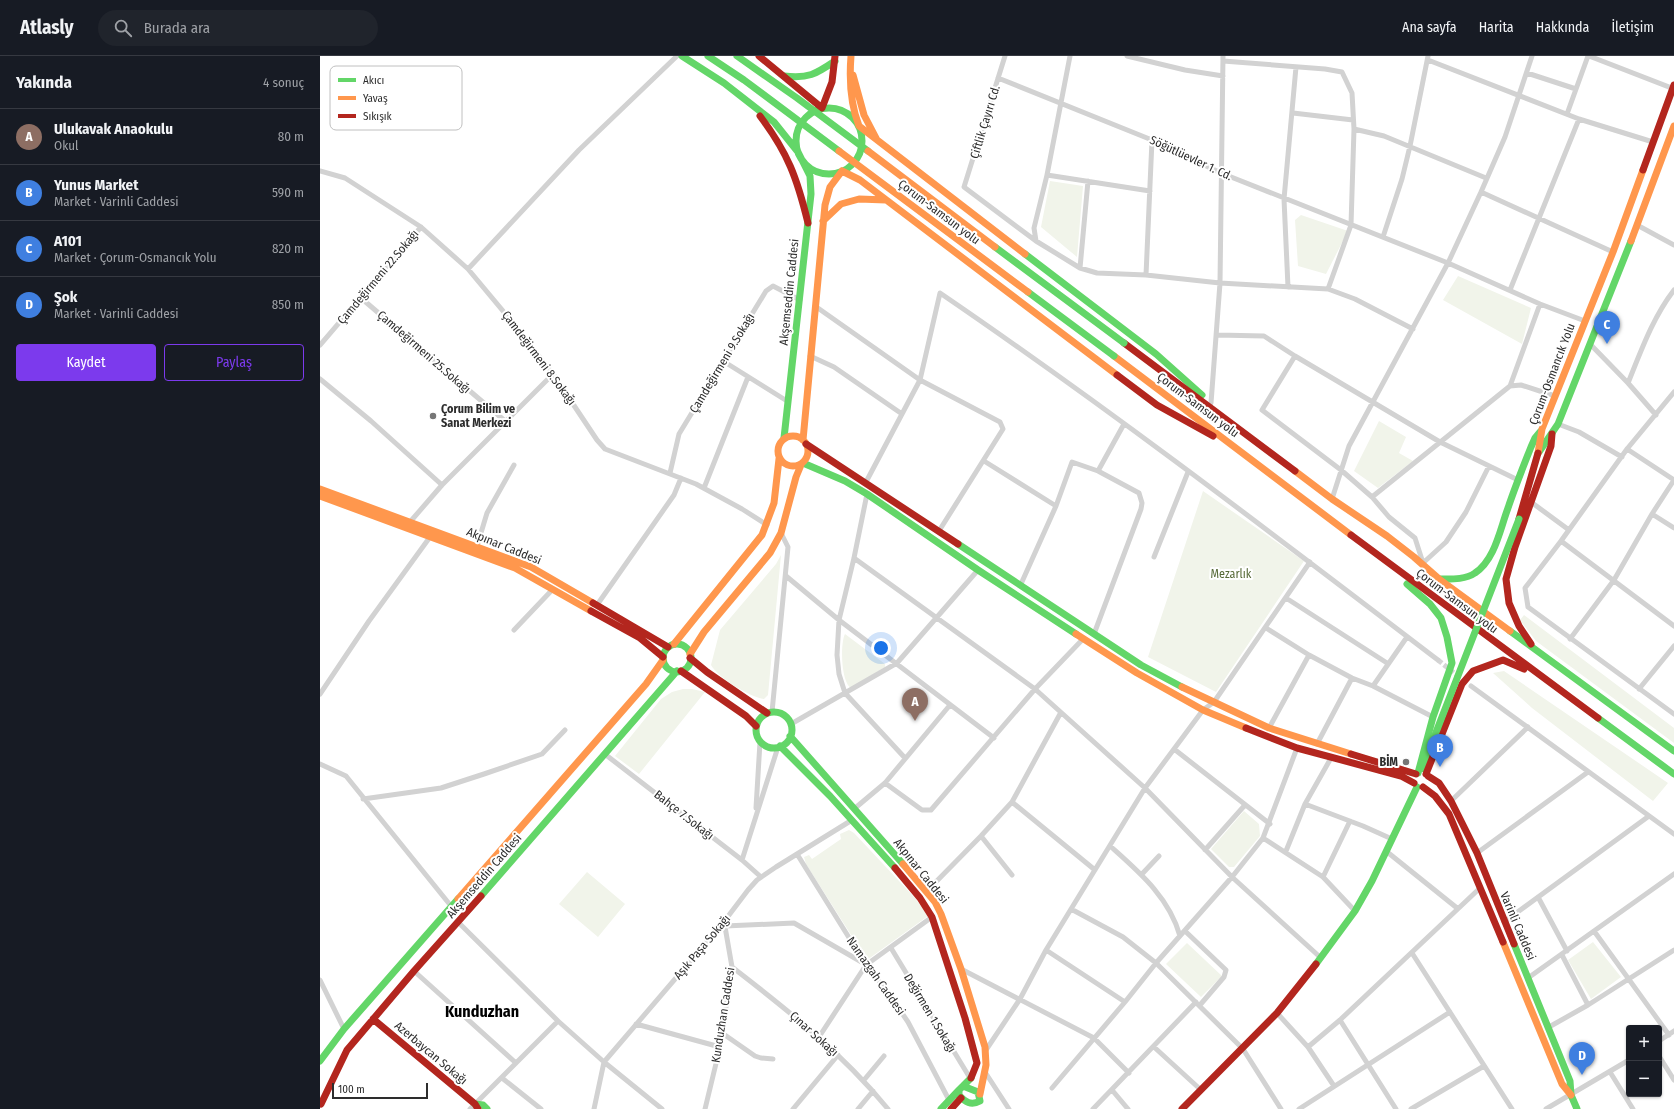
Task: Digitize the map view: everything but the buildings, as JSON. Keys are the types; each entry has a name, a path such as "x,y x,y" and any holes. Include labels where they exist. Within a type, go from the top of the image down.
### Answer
{"main road":[{"path":"682,56 724,83 774,122 807,165 821,173 832,174 851,166 858,157 862,142 859,126 852,109 849,94 851,56"},
{"name":"Çorum-Samsun yolu","path":"708,56 744,80 1368,548 1674,774"},
{"name":"Çorum-Samsun yolu","path":"737,56 797,98 1332,499 1357,515 1423,563 1439,579 1674,751"},
{"path":"759,56 822,108"},
{"path":"784,76 802,79 816,74 835,59"},
{"path":"822,108 832,82 835,59"},
{"path":"850,66 864,115 878,141"},
{"name":"Çorum-Osmancık Yolu","path":"1538,453 1542,429 1612,252 1674,87"},
{"path":"754,106 776,138 791,165 808,222"},
{"path":"798,152 796,140 798,129 803,120 812,112 822,108 833,108 844,111 853,117 859,126 878,141 1156,354 1248,436"},
{"name":"Çorum-Osmancık Yolu","path":"1538,453 1558,424 1637,225 1674,126"},
{"name":"Akşemseddin Caddesi","path":"784,438 811,194 810,176 798,152"},
{"path":"842,171 860,180 1157,405 1242,452"},
{"path":"679,671 689,664 690,656 704,632 770,553 781,533 796,477 808,454 805,442 810,356 823,221 830,187 842,171"},
{"path":"823,221 841,204 859,199 886,200"},
{"path":"1439,579 1459,579 1468,577 1481,568 1494,545 1535,438 1542,429"},
{"path":"1535,650 1519,626 1509,603 1506,579 1515,547 1551,446 1552,434"},
{"path":"756,726 746,716 679,671 670,669 663,659 671,646 762,536 774,503 779,460 778,448 784,438 796,436 1021,584 1141,666 1270,728 1317,744 1422,774"},
{"path":"1422,774 1433,740 1519,519 1538,453"},
{"path":"779,460 789,466 802,464"},
{"name":"Varinli Caddesi","path":"802,464 845,481 867,494 978,570 1083,639 1137,673 1203,710 1297,748 1401,776 1435,796 1449,814 1562,1084 1571,1095 1577,1109"},
{"name":"Akpınar Caddesi","path":"320,489 477,546 530,567 597,606 671,646"},
{"name":"Akpınar Caddesi","path":"320,496 516,568 640,638 663,659"},
{"path":"1368,548 1430,604 1441,618 1447,637 1452,663 1433,717 1422,774 1428,784 1418,786"},
{"path":"671,646 682,645 688,650 690,656 706,672 769,712 784,715 791,724 790,736 788,740 779,747 768,747 760,742 757,737 756,726 758,720 769,712"},
{"name":"Akşemseddin Caddesi","path":"320,1061 344,1029 646,684 663,659"},
{"path":"1418,786 1413,779 1422,774 1462,684 1473,671 1503,660 1543,678"},
{"name":"Akşemseddin Caddesi","path":"320,1105 347,1050 414,971 679,671"},
{"name":"Akpınar Caddesi","path":"790,736 821,774 854,809 935,902 941,914 961,969 986,1050 985,1072 980,1102"},
{"name":"Akpınar Caddesi","path":"779,747 801,765 852,820 915,891 925,904 932,917 946,955 978,1063 976,1070 970,1078 941,1109"},
{"name":"Varinli Caddesi","path":"1422,774 1439,783 1451,801 1477,853 1570,1081 1571,1095"},
{"path":"1184,1108 1277,1013 1321,958 1355,911 1372,881 1418,786"},
{"name":"Azerbaycan Sokağı","path":"374,1019 474,1107 483,1105 487,1109"},
{"path":"952,1109 966,1103 975,1104 980,1102 974,1089 961,1088 959,1095 966,1103"}],"street":[{"path":"468,269 579,150 677,56"},
{"name":"Çiftlik Çayırı Cd.","path":"1005,56 964,187 1036,241"},
{"path":"1070,56 1047,175 1034,228 1036,241 1080,268 1097,273 1146,275 1220,283 1328,289 1355,299 1413,329"},
{"path":"1127,56 1185,70 1223,76"},
{"path":"1332,499 1349,446 1448,263 1481,192 1505,137 1520,96 1532,56"},
{"path":"1566,114 1588,56 1605,59 1674,87"},
{"path":"1211,403 1220,283 1223,58 1296,68 1325,69 1342,72 1352,93 1354,129 1351,225 1328,289"},
{"path":"1383,237 1402,179 1428,58 1579,119 1653,142"},
{"path":"1288,287 1284,199 1296,68"},
{"path":"1527,74 1576,88"},
{"name":"Söğütlüevler 1. Cd.","path":"998,78 1061,102 1152,140 1221,173 1448,263 1540,304 1584,321"},
{"path":"1292,113 1353,120"},
{"path":"1510,290 1579,119"},
{"path":"1354,129 1384,136 1486,178"},
{"path":"1146,275 1152,140"},
{"name":"Çamdeğirmeni 8.Sokağı","path":"320,171 345,178 421,227 468,269 553,374 597,440 605,448 619,455 670,473 704,488 742,508 767,525"},
{"path":"1047,175 1150,191"},
{"path":"1080,268 1088,181"},
{"path":"1481,192 1612,252"},
{"path":"1637,225 1674,245"},
{"name":"Çamdeğirmeni 22.Sokağı","path":"320,345 362,298 421,227"},
{"name":"Çamdeğirmeni 9.Sokağı","path":"670,473 679,434 770,287 773,286 800,300"},
{"path":"1628,382 1650,332 1667,299 1674,290"},
{"path":"866,482 920,380 940,293 1032,355 1310,562 1438,660"},
{"name":"Çamdeğirmeni 25.Sokağı","path":"362,298 505,421"},
{"path":"1372,497 1510,386 1540,304"},
{"path":"815,306 920,380 1000,422 1003,430 939,531"},
{"path":"1217,335 1264,336 1440,442 1518,480"},
{"path":"1590,344 1628,382 1656,414"},
{"path":"810,356 834,367 902,414"},
{"path":"1295,356 1262,410 1341,470 1372,497 1389,517 1415,538 1423,563 1446,542 1466,512 1489,466"},
{"path":"723,361 787,401"},
{"path":"410,522 442,485 553,374"},
{"path":"704,488 748,377"},
{"path":"320,379 371,420 442,485"},
{"path":"1510,386 1521,385 1555,396"},
{"path":"1673,395 1627,450 1525,588 1528,607 1674,714"},
{"path":"1098,471 1124,424"},
{"path":"1558,424 1579,432 1622,457"},
{"path":"1570,639 1614,580 1652,514 1674,480 1627,450"},
{"path":"984,461 1056,506"},
{"path":"1021,584 1056,506 1072,462 1098,471 1139,493 1142,503 1094,634"},
{"path":"477,546 487,514 514,465"},
{"path":"1154,557 1188,472"},
{"path":"597,606 674,495 681,478"},
{"path":"867,494 839,620 837,655 839,674 845,693 905,758"},
{"path":"1531,502 1569,530"},
{"path":"1652,514 1674,528"},
{"path":"769,712 786,576 788,547 781,533"},
{"path":"320,694 369,621 430,537"},
{"path":"1561,541 1674,626"},
{"path":"854,558 1034,689 1060,714 1145,788 1232,877 1321,958"},
{"path":"986,1050 1020,999 1046,950 1145,788 1203,710 1214,702 1310,562"},
{"path":"791,724 897,663 978,570"},
{"path":"786,576 839,620 994,738"},
{"path":"514,630 554,589"},
{"path":"1286,598 1387,663"},
{"path":"1266,628 1309,655 1352,678 1372,686 1433,717"},
{"path":"1372,686 1407,637"},
{"path":"885,783 922,810 932,810 1034,689 1083,639"},
{"path":"1639,689 1674,646"},
{"path":"1270,728 1309,655"},
{"path":"1317,744 1352,678"},
{"path":"1471,686 1674,834"},
{"path":"854,809 885,783 950,705"},
{"path":"926,892 1012,802 1060,714"},
{"path":"1451,801 1528,728"},
{"path":"364,799 441,788 484,774 542,754 566,730"},
{"path":"756,817 760,742"},
{"path":"742,860 779,747"},
{"path":"1052,1088 1125,1002 1156,962 1185,931 1264,838 1297,748"},
{"path":"1174,750 1270,824"},
{"name":"Bahçe 7.Sokağı","path":"606,755 742,860 761,877"},
{"path":"1286,851 1305,804 1331,758"},
{"path":"320,764 346,776 451,906"},
{"path":"1477,853 1588,772"},
{"path":"1012,802 1095,870"},
{"path":"1305,804 1392,839"},
{"path":"1205,850 1245,805"},
{"path":"1504,922 1649,816"},
{"name":"Aşık Paşa Sokağı","path":"594,1109 604,1062 725,923 748,890 761,877 852,820"},
{"path":"1323,877 1350,821"},
{"path":"981,836 1012,875"},
{"path":"1264,838 1286,851 1323,877 1355,911"},
{"path":"1110,846 1142,874 1160,895 1177,924 1180,936"},
{"path":"1386,851 1457,908"},
{"name":"Namazgah Caddesi","path":"797,854 866,965 887,991 908,1022 949,1100"},
{"path":"1142,874 1159,856"},
{"path":"1528,978 1674,874"},
{"path":"1308,1047 1340,1020 1412,953 1457,908 1480,888"},
{"path":"1538,897 1588,1005"},
{"path":"1071,909 1123,937 1156,962 1243,1049 1281,1109"},
{"path":"819,1037 866,965 932,917"},
{"path":"458,922 558,1021 604,1062 662,1109"},
{"path":"725,923 794,923 866,965"},
{"name":"Kunduzhan Caddesi","path":"706,1109 720,1047 732,967 725,923"},
{"path":"1093,1109 1224,977 1226,970 1185,931"},
{"path":"1594,931 1669,1035"},
{"name":"Değirmen 1.Sokağı","path":"891,948 970,1078"},
{"path":"1046,950 1125,1002"},
{"path":"1549,1027 1588,1005 1674,950"},
{"path":"1412,953 1512,1109"},
{"name":"Çınar Sokağı","path":"732,967 800,1020 819,1037 864,1080 888,1109"},
{"path":"961,969 1094,1038 1129,1073"},
{"path":"414,971 516,1063"},
{"path":"320,980 344,1029"},
{"path":"1299,1109 1450,1012"},
{"path":"1277,1013 1308,1047 1334,1086"},
{"path":"1340,1020 1396,1109"},
{"path":"474,1107 558,1021"},
{"path":"636,1024 720,1047"},
{"path":"1662,1039 1674,1031"},
{"path":"722,1033 755,1056 773,1059"},
{"path":"1154,1047 1201,1090"},
{"path":"793,1109 838,1055"},
{"path":"864,1080 884,1056"},
{"path":"1546,1109 1627,1061"},
{"path":"1662,1061 1674,1080"},
{"path":"1411,1109 1484,1066"},
{"path":"985,1072 1009,1109"},
{"path":"1610,1072 1633,1109"},
{"path":"502,1078 541,1109"},
{"path":"1112,1090 1128,1109"},
{"path":"858,1109 873,1091"}],"green space":[{"path":"1050,181 1083,186 1077,257 1041,227"},
{"path":"1301,215 1348,231 1326,274 1298,266 1295,220"},
{"path":"1458,276 1531,308 1522,344 1443,300"},
{"path":"1379,421 1406,437 1399,453 1413,461 1378,488 1354,471"},
{"name":"Mezarlık","path":"1203,491 1304,561 1216,692 1148,657"},
{"path":"781,555 768,695 764,699 751,695 727,681 720,676 711,665 720,630 776,564"},
{"path":"1524,615 1674,728 1674,743 1536,641 1520,620"},
{"path":"845,634 885,664 885,667 851,688 845,678 842,662 842,646"},
{"path":"1504,671 1668,783 1653,801 1532,708 1493,673"},
{"path":"683,689 692,689 705,692 639,774 615,756 661,699 672,692"},
{"path":"1244,811 1259,824 1260,836 1234,867 1229,867 1211,849"},
{"path":"849,830 854,833 915,898 928,916 867,960 806,864 804,857 809,855 812,859 841,839 840,834"},
{"path":"587,872 625,904 598,937 559,904"},
{"path":"1593,942 1621,977 1591,999 1568,960"},
{"path":"1187,943 1222,976 1201,997 1166,964"}],"tunnel":[{"path":"1438,660 1459,677"}],"traffic: fast":[{"path":"682,56 724,83 774,122 798,152"},
{"path":"708,56 744,80 839,151"},
{"path":"737,56 797,98 868,151"},
{"path":"784,76 806,76 817,72 835,61"},
{"path":"829,108 842,111 852,118 859,128 862,141 859,154 852,164 842,171 829,174 816,171 806,164 799,154 796,141 799,128 806,118 816,111 829,108"},
{"path":"784,438 811,194 810,176 798,152"},
{"path":"1539,452 1558,424 1631,241"},
{"path":"995,247 1124,343"},
{"path":"1025,254 1156,354 1202,395"},
{"path":"1028,292 1114,356"},
{"path":"1439,579 1458,579 1467,577 1475,573 1487,560 1496,544 1513,492 1531,447 1535,438 1540,432"},
{"path":"803,463 845,481 867,494 978,570 1076,634"},
{"path":"1433,740 1519,519"},
{"path":"958,544 1141,665 1182,687"},
{"path":"1407,584 1430,604 1441,618 1447,637 1452,663 1433,717 1418,773"},
{"path":"1510,631 1674,751"},
{"path":"677,644 687,648 691,658 687,668 677,672 667,668 663,658 667,648 677,644"},
{"path":"481,896 677,671"},
{"path":"777,712 787,717 791,723 792,730 791,737 787,743 781,747 771,748 761,743 757,737 756,727 761,717 767,713 777,712"},
{"path":"1598,718 1674,774"},
{"path":"790,736 903,864"},
{"path":"1424,769 1433,740"},
{"path":"780,746 830,796 895,868"},
{"path":"1316,964 1355,911 1372,881 1417,787"},
{"path":"320,1061 344,1029 458,899"},
{"path":"1514,944 1570,1081 1571,1095 1577,1109"},
{"path":"963,1086 978,1092 980,1101 971,1103 964,1100 959,1095 959,1090 971,1078"},
{"path":"941,1109 959,1090"},
{"path":"475,1104 483,1105 487,1109"}],"traffic: slow":[{"path":"851,56 851,92 859,126 1025,254"},
{"path":"853,75 864,115 876,138"},
{"path":"1631,241 1674,126"},
{"path":"839,151 1028,292"},
{"path":"868,151 995,247"},
{"path":"1538,453 1542,429 1613,252 1643,170"},
{"path":"803,440 825,205 830,187 842,171"},
{"path":"842,171 860,180 1117,375"},
{"path":"823,221 841,204 859,199 886,200"},
{"path":"1114,356 1351,535"},
{"path":"793,436 804,440 808,451 804,462 793,466 782,462 778,451 782,440 793,436"},
{"path":"674,644 762,535 774,503 779,459"},
{"path":"690,654 704,632 770,553 781,533 796,477 801,465"},
{"path":"1295,471 1332,499 1387,536 1439,579 1510,631"},
{"path":"320,489 531,567 593,603"},
{"path":"320,496 515,568 591,611"},
{"path":"1076,634 1137,673 1203,710 1246,728"},
{"path":"458,899 646,684 663,660"},
{"path":"1182,687 1269,728 1351,754"},
{"path":"903,864 935,902 941,914 961,969 985,1047 986,1065 980,1094"},
{"path":"1503,942 1562,1084 1571,1095"}],"traffic: jam":[{"path":"759,56 822,108 832,82 835,56"},
{"path":"1643,170 1674,85"},
{"path":"760,116 770,129 785,154 800,192 808,223"},
{"path":"1124,343 1295,471"},
{"path":"1117,375 1157,405 1213,436"},
{"path":"1531,644 1519,626 1509,603 1506,579 1515,547 1551,446 1552,434"},
{"path":"806,444 958,544"},
{"path":"1519,519 1538,453"},
{"path":"1351,535 1598,718"},
{"path":"593,603 668,647"},
{"path":"591,611 640,638 663,657"},
{"path":"690,658 707,672 767,713"},
{"path":"1426,774 1462,684 1473,671 1503,660 1524,669"},
{"path":"681,671 746,716 756,726"},
{"path":"1246,728 1297,748 1401,776 1414,783"},
{"path":"1351,754 1416,774"},
{"path":"1428,776 1439,783 1451,801 1477,853 1514,944"},
{"path":"1423,787 1435,796 1449,814 1503,942"},
{"path":"895,868 920,898 932,917 965,1018 977,1063 971,1078"},
{"path":"321,1104 347,1050 414,971 481,896"},
{"path":"1182,1109 1277,1013 1316,964"},
{"path":"373,1019 475,1104 478,1109"},
{"path":"951,1109 961,1098"}],"place":[{"name":"A101","path":"1607,344"},
{"name":"Çorum Bilim ve Sanat Merkezi","path":"433,416"},
{"name":"Ulukavak Anaokulu","path":"915,721"},
{"name":"BİM","path":"1406,762"},
{"name":"Yunus Market","path":"1440,767"},
{"name":"Şok","path":"1582,1075"}],"district":[{"name":"Kunduzhan","path":"482,1011"}]}
